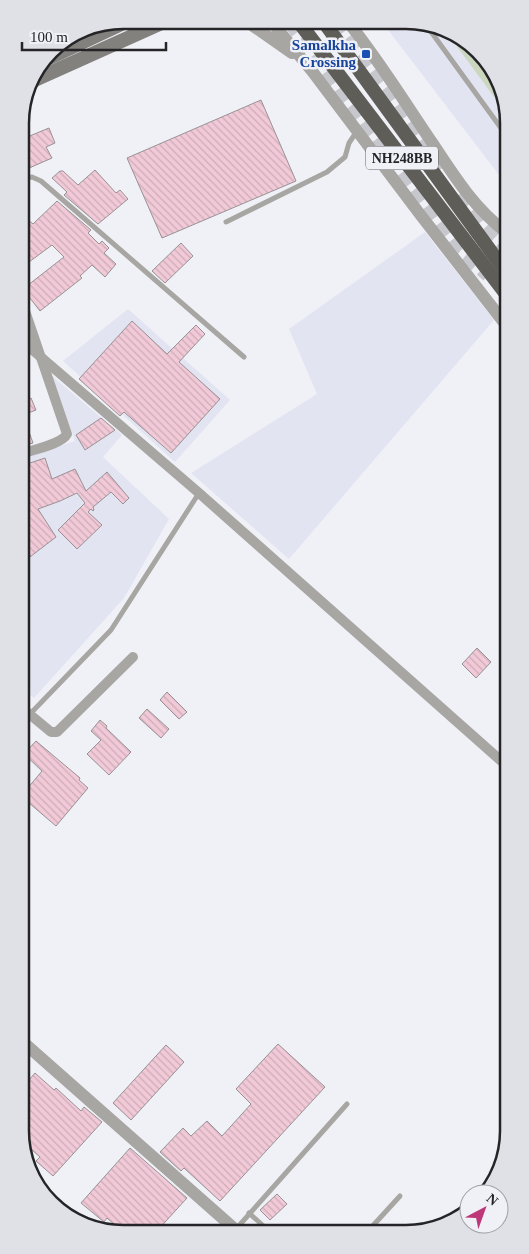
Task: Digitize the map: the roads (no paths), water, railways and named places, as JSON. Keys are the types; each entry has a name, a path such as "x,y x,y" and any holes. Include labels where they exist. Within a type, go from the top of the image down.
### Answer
{"highway":[{"name":"NH248BB","path":"304,29 500,286"},
{"name":"NH248BB","path":"329,29 500,264"}],"main road":[{"path":"40,77 148,29"},
{"path":"60,53 105,31"}],"street":[{"path":"257,29 298,58 312,72"},
{"path":"277,29 500,318"},
{"path":"353,29 386,74 464,190 500,228"},
{"path":"29,323 67,434 59,441 29,451"},
{"path":"29,347 199,493 500,760"},
{"path":"29,713 52,732 58,732 132,657"},
{"path":"29,1047 230,1225"}],"lane":[{"path":"432,33 500,127"},
{"path":"226,222 327,172 345,157 349,143 357,131"},
{"path":"29,178 41,181 244,357"},
{"path":"29,708 111,630 199,493"},
{"path":"240,1225 347,1104"},
{"path":"373,1225 400,1196"},
{"path":"249,1213 262,1225"}],"tunnel":[{"path":"295,29 458,250 488,275"},
{"path":"341,29 445,172"},
{"path":"461,193 485,226 500,241"}],"place":[{"name":"Samalkha Crossing","path":"366,54"}]}
